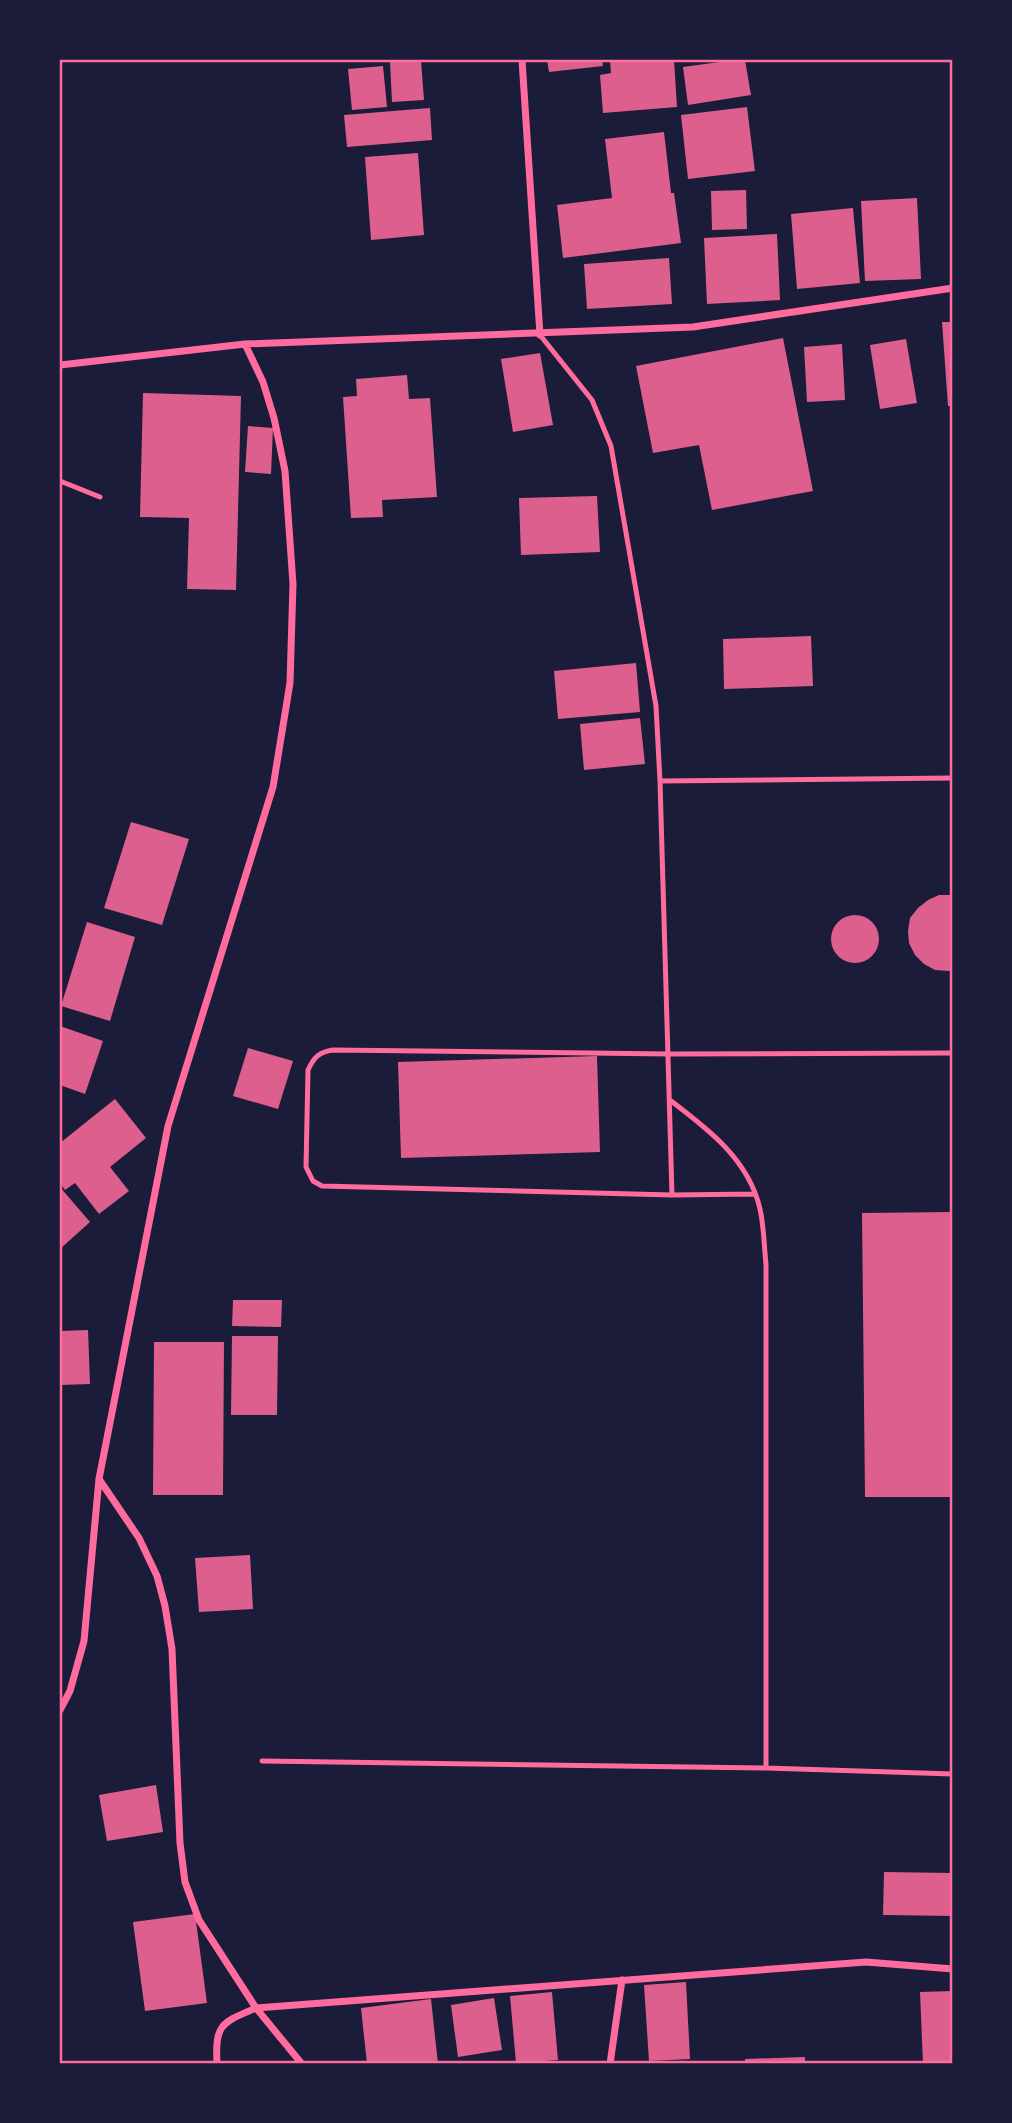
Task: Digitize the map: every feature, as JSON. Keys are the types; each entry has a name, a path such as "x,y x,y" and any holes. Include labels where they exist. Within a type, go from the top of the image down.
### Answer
{"street":[{"path":"522,60 540,335"},
{"path":"60,365 245,344 540,335 693,327 953,288"},
{"path":"60,1710 70,1691 84,1641 99,1479 168,1126 273,787 290,683 293,584 285,471 263,382 245,344"},
{"path":"99,1479 138,1538 157,1576 165,1606 172,1649 180,1843 185,1882 199,1920 256,2008 302,2063"},
{"path":"217,2063 216,2038 228,2020 256,2008 866,1962 953,1969"},
{"path":"610,2063 622,1980"}],"lane":[{"path":"540,335 592,400 611,446 656,706 670,1054 672,1195"},
{"path":"60,481 100,496"},
{"path":"660,781 953,778"},
{"path":"755,1194 672,1195 330,1188 313,1181 306,1167 308,1070 321,1052 332,1050 670,1054 953,1053"},
{"path":"671,1101 727,1149 743,1169 760,1209 766,1264 766,1768"},
{"path":"262,1761 766,1768 953,1774"}],"building":[{"path":"421,60 424,100 392,102 390,62"},
{"path":"547,60 602,60 603,66 549,72"},
{"path":"610,60 674,60 677,107 603,113 600,75 611,73"},
{"path":"745,60 751,95 688,105 683,67"},
{"path":"383,66 387,107 352,110 348,69"},
{"path":"747,107 755,171 688,179 681,115"},
{"path":"430,108 432,140 347,147 344,115"},
{"path":"664,132 671,193 674,193 681,243 563,258 557,205 612,198 605,139"},
{"path":"418,153 424,235 371,240 365,157"},
{"path":"746,190 747,229 712,230 711,191"},
{"path":"917,198 921,279 865,281 861,201"},
{"path":"853,208 860,283 797,289 791,214"},
{"path":"777,234 780,300 707,304 704,238"},
{"path":"669,258 672,304 587,309 584,264"},
{"path":"942,322 953,322 953,406 948,406"},
{"path":"783,338 813,491 712,510 699,445 653,453 636,366"},
{"path":"906,339 917,403 880,409 870,345"},
{"path":"842,344 845,400 807,402 804,347"},
{"path":"540,353 553,425 513,432 501,359"},
{"path":"407,375 409,399 430,398 437,497 382,500 383,517 351,518 343,397 357,396 356,379"},
{"path":"143,393 241,396 236,590 187,589 189,518 140,517"},
{"path":"248,426 273,428 271,474 245,472"},
{"path":"597,496 600,552 521,555 519,498"},
{"path":"811,636 813,686 724,689 723,639"},
{"path":"636,663 640,712 558,719 554,671"},
{"path":"640,718 645,764 584,770 580,724"},
{"path":"131,822 189,839 162,925 104,908"},
{"path":"939,895 953,895 953,970 948,971 935,970 924,964 909,943 910,918 928,900"},
{"path":"855,915 872,922 879,939 872,956 855,963 838,956 831,939 838,922"},
{"path":"87,922 135,937 110,1021 61,1006"},
{"path":"60,1026 103,1041 85,1094 60,1085"},
{"path":"248,1048 293,1061 278,1109 233,1096"},
{"path":"597,1056 600,1152 401,1158 398,1062"},
{"path":"115,1099 146,1138 110,1167 129,1191 99,1214 75,1183 65,1190 60,1183 60,1143"},
{"path":"60,1187 90,1222 60,1249"},
{"path":"953,1212 953,1497 865,1497 862,1213"},
{"path":"233,1300 282,1300 281,1327 232,1326"},
{"path":"88,1330 90,1384 60,1385 60,1331"},
{"path":"232,1336 278,1336 277,1415 231,1415"},
{"path":"154,1342 224,1342 223,1495 153,1495"},
{"path":"250,1555 253,1609 199,1612 195,1558"},
{"path":"156,1785 163,1832 107,1841 99,1795"},
{"path":"884,1872 953,1873 953,1916 883,1915"},
{"path":"195,1914 207,2003 145,2011 133,1922"},
{"path":"686,1982 690,2059 649,2061 644,1985"},
{"path":"953,1991 953,2064 923,2064 920,1992"},
{"path":"552,1992 558,2060 516,2063 510,1996"},
{"path":"494,1998 502,2050 458,2057 451,2005"},
{"path":"431,1999 438,2064 367,2064 361,2008"},
{"path":"805,2057 805,2064 745,2064 745,2059"}]}
